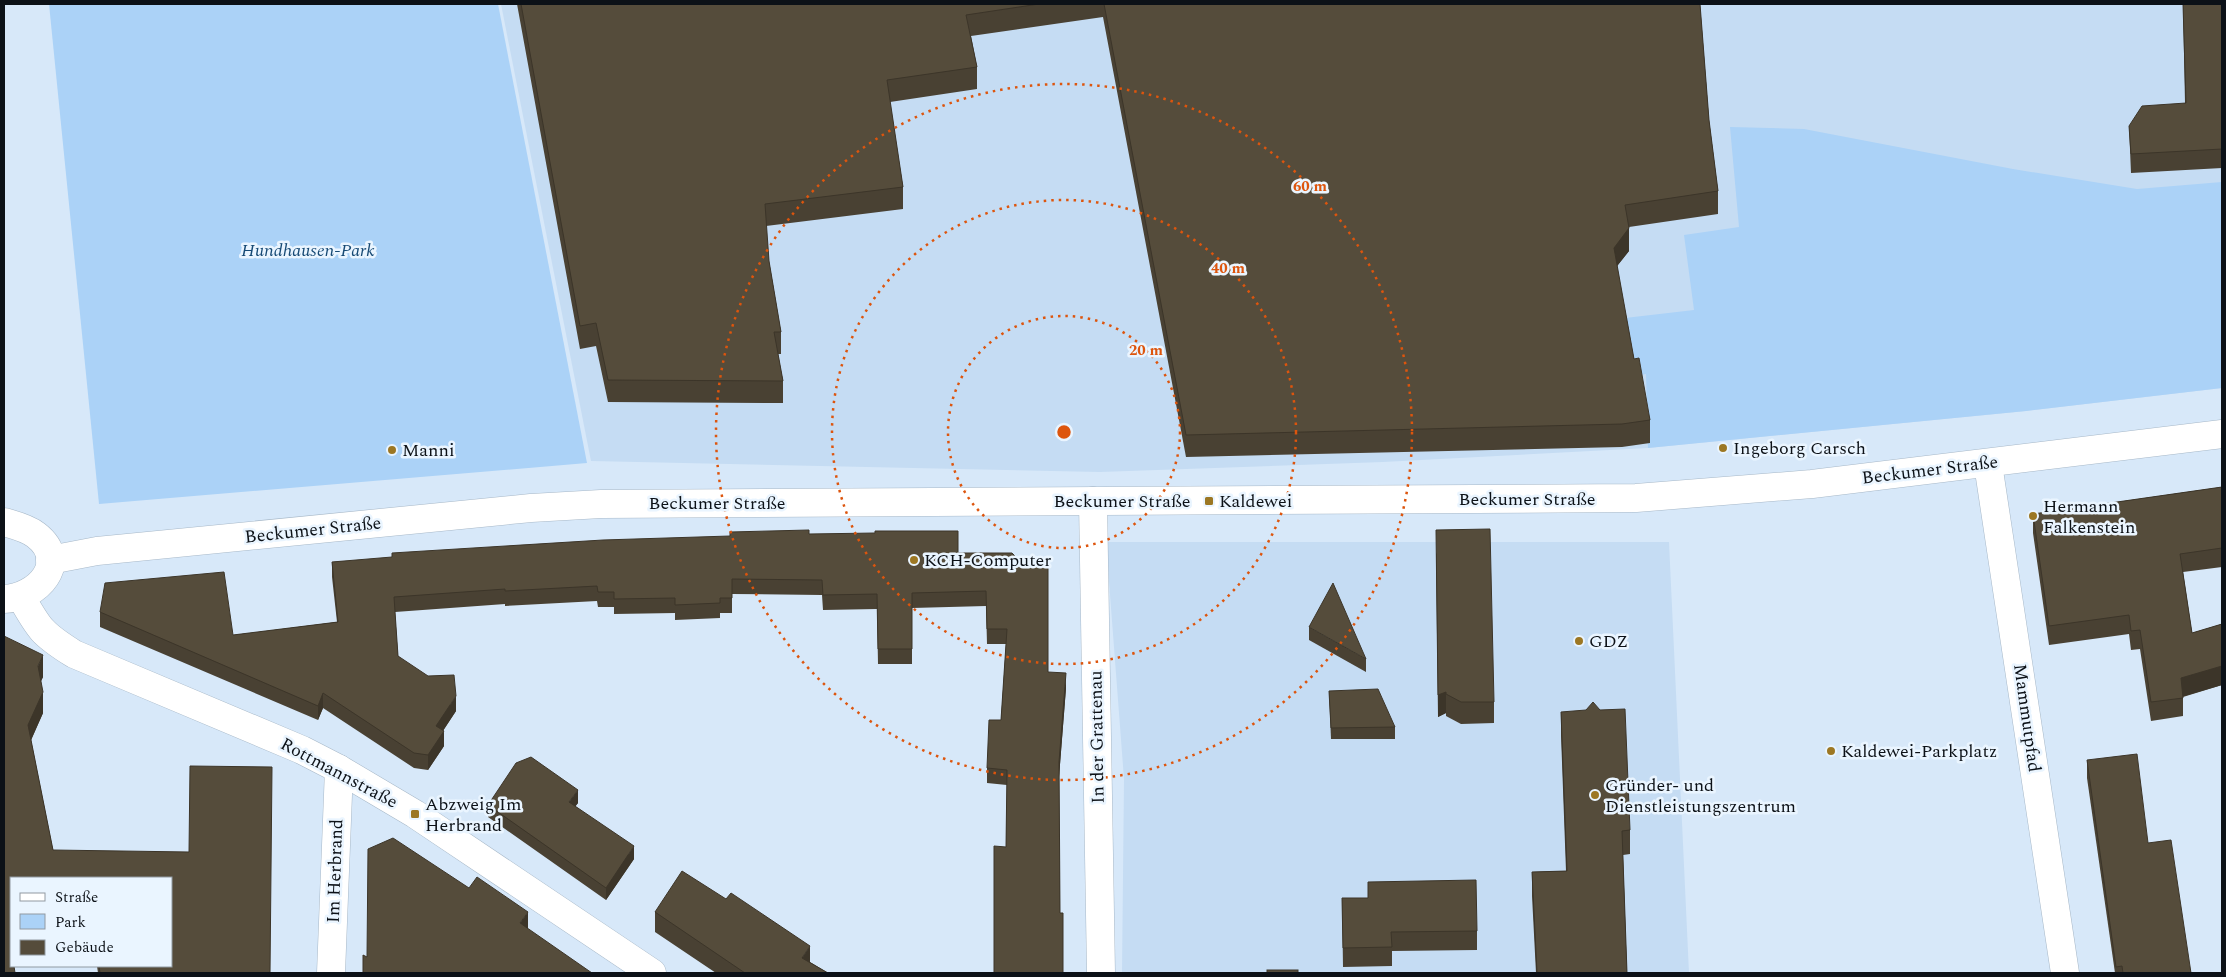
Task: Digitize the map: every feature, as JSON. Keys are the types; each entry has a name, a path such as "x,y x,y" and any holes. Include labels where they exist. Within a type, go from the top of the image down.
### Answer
{"street":[{"name":"Beckumer Straße","path":"50,560 106,550 531,508 601,504 1636,498 1812,484 2222,434"},
{"name":"Mammutpfad","path":"1988,464 2065,973"},
{"name":"In der Grattenau","path":"1093,501 1101,973"},
{"path":"4,522 36,534 47,546 50,560 49,574 41,584 12,598"},
{"name":"Rottmannstraße","path":"12,598 48,638 74,654 302,750 339,769 415,814 652,973"},
{"name":"Im Herbrand","path":"331,973 339,769"}],"shaded area":[{"path":"501,4 2222,4 2222,388 2026,411 1648,448 1383,462 1100,472 591,461"},
{"path":"1106,542 1669,542 1689,973 1122,973 1124,779"}],"green space":[{"name":"Hundhausen-Park","path":"49,4 498,4 587,463 99,504"},
{"path":"1730,127 1804,129 2013,169 2137,189 2222,182 2222,388 2026,411 1648,448 1646,374 1635,376 1625,318 1694,310 1684,235 1739,227"}],"building":[{"path":"521,4 1039,4 966,15 977,67 887,80 903,187 765,204 769,261 781,332 774,332 783,381 608,380 596,323 580,326"},
{"path":"1104,4 1700,4 1709,120 1718,191 1625,205 1629,228 1614,248 1634,359 1639,358 1650,420 1622,424 1186,435"},
{"path":"2183,4 2222,4 2222,149 2131,154 2129,126 2142,106 2186,103"},
{"path":"2222,487 2222,548 2180,554 2192,633 2222,624 2222,666 2181,678 2183,698 2151,702 2140,630 2131,631 2129,615 2049,626 2033,514"},
{"path":"1490,529 1494,702 1461,702 1446,694 1446,692 1438,695 1436,530"},
{"path":"809,530 809,534 875,533 875,531 958,531 958,553 1012,553 1018,559 1048,559 1048,672 1066,673 1059,762 1060,913 1063,913 1063,973 994,973 994,846 1006,847 1007,770 987,768 989,720 1001,720 1007,629 987,629 986,591 912,593 912,649 878,649 877,594 823,595 822,580 732,579 732,598 720,598 720,603 675,605 675,598 614,599 614,592 598,592 597,586 505,591 505,589 394,597 398,656 428,676 454,675 456,696 436,726 444,731 428,755 414,753 323,693 318,706 100,612 105,583 224,572 233,635 338,622 332,562 392,557 392,553 603,540 730,536 730,532"},
{"path":"1333,583 1366,659 1309,627"},
{"path":"4,636 43,655 38,666 43,692 28,725 53,850 189,852 190,766 272,767 270,973 100,973 99,967 172,967 172,877 10,877 10,967 14,967 15,973 4,973"},
{"path":"1378,689 1395,727 1331,728 1329,691"},
{"name":"Gründer- und Dienstleistungszentrum","path":"1593,702 1600,710 1625,709 1630,830 1622,831 1627,973 1537,973 1532,872 1567,871 1561,712 1586,710"},
{"path":"2137,754 2148,843 2171,840 2191,973 2123,973 2122,966 2116,967 2087,760"},
{"path":"531,757 578,790 569,802 634,846 606,888 488,805 516,763"},
{"path":"393,838 469,888 477,877 528,912 520,923 592,973 363,973 363,955 367,957 368,849"},
{"path":"682,871 726,899 731,893 810,946 802,958 828,973 745,973 655,912"},
{"path":"1476,880 1477,931 1391,932 1392,947 1343,948 1342,898 1368,898 1368,882"},
{"path":"1267,970 1298,970 1298,973 1267,973"}],"place":[{"name":"Ingeborg Carsch","path":"1723,448"},
{"name":"Manni","path":"392,450"},
{"name":"Kaldewei","path":"1209,501"},
{"name":"Hermann Falkenstein","path":"2033,516"},
{"name":"KCH-Computer","path":"914,560"},
{"name":"GDZ","path":"1579,641"},
{"name":"Kaldewei-Parkplatz","path":"1831,751"},
{"name":"Gründer- und Dienstleistungszentrum","path":"1595,795"},
{"name":"Abzweig Im Herbrand","path":"415,814"}]}
